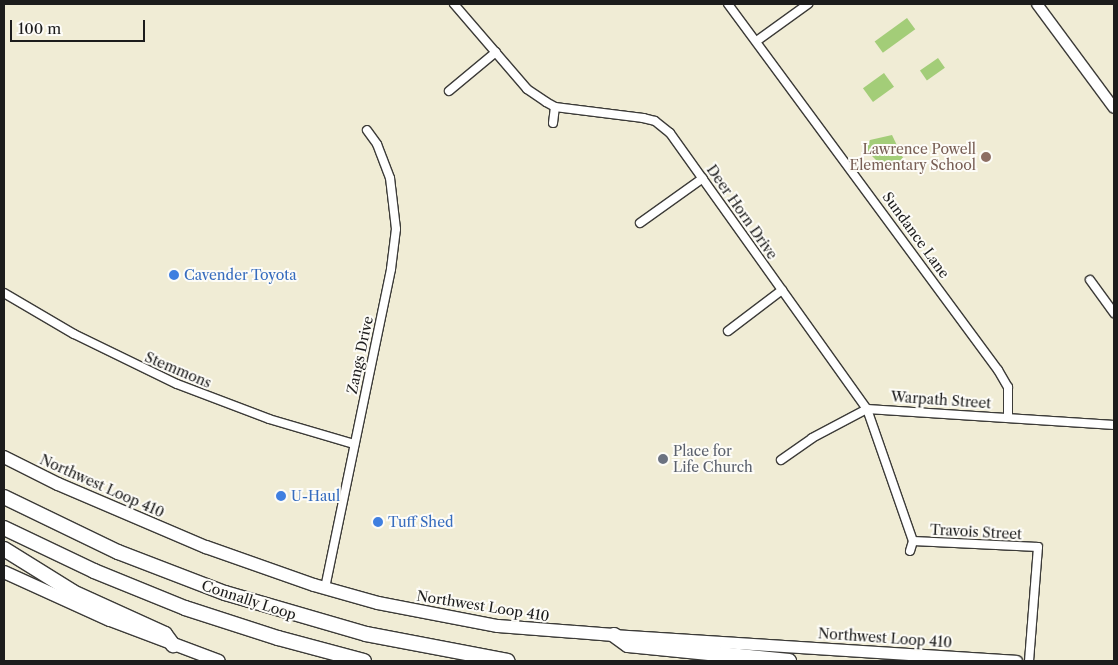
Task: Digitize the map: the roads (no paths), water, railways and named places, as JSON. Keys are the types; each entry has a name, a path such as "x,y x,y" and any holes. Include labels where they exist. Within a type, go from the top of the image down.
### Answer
{"highway":[{"name":"Connally Loop","path":"4,498 118,552 233,596 383,638 507,661"},
{"name":"Connally Loop","path":"4,528 94,571 185,608 278,638 364,661"},
{"path":"4,549 73,592 165,634 173,645"},
{"path":"614,636 628,645 788,661"}],"main road":[{"name":"Northwest Loop 410","path":"4,456 58,484 206,547 325,588 378,603 498,626 614,636 1016,661"},
{"path":"4,572 85,610 219,661"}],"street":[{"name":"Deer Horn Drive","path":"454,4 527,89 555,107 655,121 670,134 867,409 913,541"},
{"name":"Sundance Lane","path":"728,4 758,40 998,370 1008,387 1008,417"},
{"path":"758,40 808,4"},
{"path":"1037,4 1114,108"},
{"path":"448,91 496,52"},
{"path":"553,123 555,107"},
{"name":"Zangs Drive","path":"325,588 391,269 396,229 390,178 377,144 367,130"},
{"path":"640,223 703,178"},
{"path":"1090,280 1114,313"},
{"path":"728,331 782,290"},
{"name":"Stemmons","path":"4,293 74,334 177,384 270,419 354,444"},
{"path":"781,460 812,438 867,409"},
{"name":"Warpath Street","path":"867,409 1114,425"},
{"path":"910,552 913,541"},
{"name":"Travois Street","path":"913,541 1038,547 1029,661"}],"place":[{"name":"Lawrence Powell Elementary School","path":"986,157"},
{"name":"Cavender Toyota","path":"174,275"},
{"name":"Place for Life Church","path":"663,459"},
{"name":"U-Haul","path":"281,496"},
{"name":"Tuff Shed","path":"378,522"}]}
